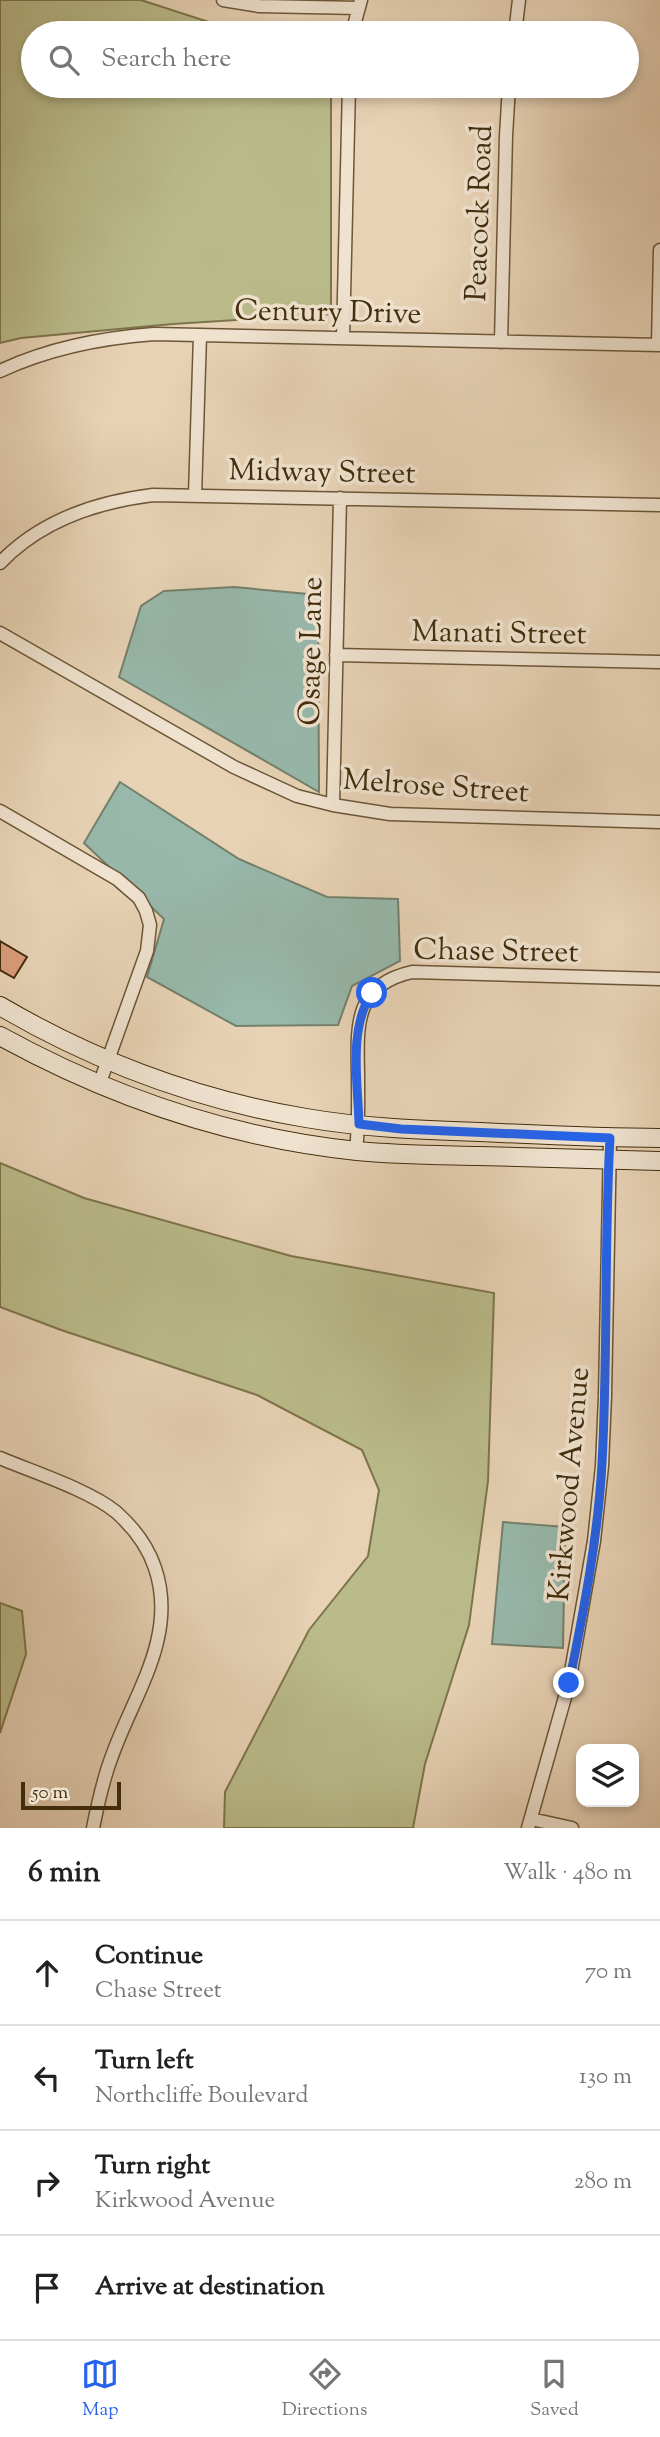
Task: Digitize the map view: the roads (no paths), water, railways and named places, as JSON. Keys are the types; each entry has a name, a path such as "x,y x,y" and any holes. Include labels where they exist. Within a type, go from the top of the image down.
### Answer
{"main road":[{"path":"0,1006 62,1040 109,1061 200,1093 252,1107 307,1118 401,1129 660,1138"},
{"path":"0,1035 51,1063 99,1084 192,1118 303,1144 400,1154 660,1161"}],"street":[{"path":"223,0 259,6 359,4"},
{"path":"516,21 519,0"},
{"path":"344,338 349,98"},
{"name":"Peacock Road","path":"500,342 508,98"},
{"path":"659,345 660,250"},
{"path":"195,495 200,335"},
{"name":"Century Drive","path":"0,371 44,353 82,343 131,336 200,335 659,345"},
{"name":"Midway Street","path":"0,563 50,525 83,510 125,498 153,495 660,505"},
{"name":"Osage Lane","path":"332,805 340,498"},
{"name":"Melrose Street","path":"0,633 234,767 298,796 332,805 390,814 660,822"},
{"name":"Manati Street","path":"336,655 660,662"},
{"path":"0,811 117,879 139,898 146,911 150,925 147,951 99,1084"},
{"name":"Chase Street","path":"356,1151 359,1124 358,1028 364,1005 385,981 412,972 660,979"},
{"name":"Kirkwood Avenue","path":"530,1823 569,1683 584,1610 594,1541 602,1466 605,1396 610,1138"},
{"path":"0,1458 97,1500 115,1511 142,1542 159,1579 162,1623 158,1644 112,1755 93,1828"},
{"path":"530,1823 572,1828"}]}
